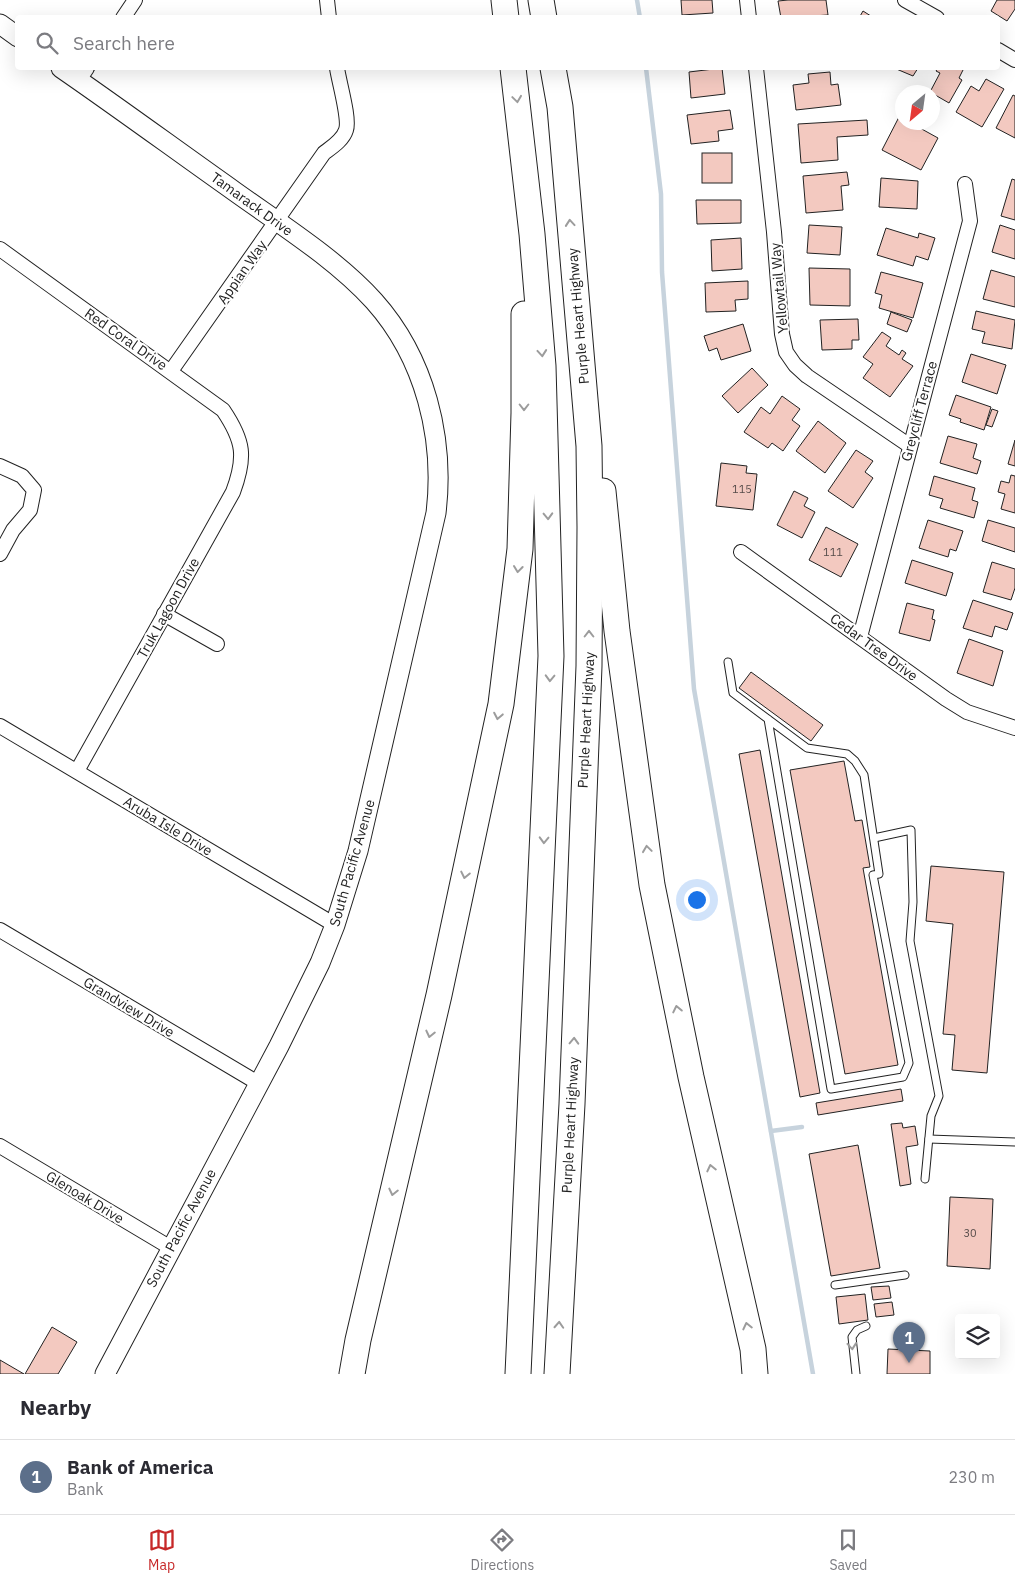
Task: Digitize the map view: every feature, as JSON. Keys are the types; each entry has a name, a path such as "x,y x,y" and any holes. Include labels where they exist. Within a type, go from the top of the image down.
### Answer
{"highway":[{"path":"504,0 506,15"},
{"path":"542,0 544,15"},
{"path":"513,70 522,130 543,366 551,656 518,1374"},
{"name":"Purple Heart Highway","path":"553,70 560,107 589,446 589,666 572,1104 557,1374"},
{"path":"352,1374 358,1340 439,995 502,695 520,549 523,480 522,130"},
{"path":"589,446 605,497 619,640 652,885 691,1078 752,1349 755,1374"}],"street":[{"path":"125,15 136,0"},
{"path":"326,0 328,15"},
{"path":"747,0 749,15"},
{"path":"905,0 932,15"},
{"path":"0,24 15,34"},
{"path":"1000,51 1015,60"},
{"name":"Tamarack Drive","path":"68,70 83,74 356,283 390,322 416,367"},
{"name":"Appian Way","path":"171,371 324,153 339,141 346,130 347,114 341,96 337,70"},
{"name":"Yellowtail Way","path":"756,70 774,232 782,334 786,352 795,365 808,376 910,446"},
{"name":"Greycliff Terrace","path":"860,636 970,220 965,184"},
{"name":"Red Coral Drive","path":"0,249 224,410 240,440"},
{"name":"South Pacific Avenue","path":"105,1374 258,1084 320,963 336,925 358,851 436,513 439,492 435,428 416,367"},
{"name":"Truk Lagoon Drive","path":"77,772 233,492 241,471 240,440"},
{"path":"0,466 22,476 34,490 30,510 13,530 0,554"},
{"name":"Cedar Tree Drive","path":"741,552 967,712 1015,726"},
{"path":"164,614 217,644"},
{"name":"Aruba Isle Drive","path":"0,726 336,925"},
{"name":"Grandview Drive","path":"0,930 258,1084"},
{"name":"Glenoak Drive","path":"0,1146 171,1248"}],"lane":[{"path":"728,662 733,693 768,719 807,748 847,754 864,775 880,874 873,875 909,1063 903,1077 831,1089 768,719"},
{"path":"874,838 912,830 913,902 910,941 939,1096 931,1116 925,1179"},
{"path":"929,1139 1015,1142"},
{"path":"835,1286 905,1275"},
{"path":"856,1374 852,1337 857,1330 866,1326"}],"building":[{"path":"681,0 712,0 713,13 682,15"},
{"path":"826,0 828,15 780,15 778,1"},
{"path":"997,0 1015,0 1015,9 1007,21 991,11"},
{"path":"863,11 869,15 861,15"},
{"path":"722,70 725,94 691,98 689,72"},
{"path":"899,70 917,70 913,76"},
{"path":"937,70 963,70 959,78 962,80 949,103 940,98 940,85 934,85 940,73"},
{"path":"830,72 831,85 838,84 841,105 796,110 793,85 809,83 808,74"},
{"path":"986,79 1004,89 982,127 956,112 971,86 979,91"},
{"path":"1013,95 1015,96 1015,138 996,128"},
{"path":"730,110 733,129 718,131 719,141 691,144 687,115"},
{"path":"867,120 868,135 837,137 838,160 801,163 798,124"},
{"path":"895,125 895,130 924,130 938,138 921,170 882,150"},
{"path":"702,153 732,153 732,183 702,183"},
{"path":"847,172 849,185 841,186 843,210 806,213 803,176"},
{"path":"881,178 918,181 917,209 879,207"},
{"path":"1012,179 1015,180 1015,220 1001,216"},
{"path":"696,200 741,200 741,223 697,224"},
{"path":"809,225 842,227 840,255 807,253"},
{"path":"1000,225 1015,230 1015,259 992,252"},
{"path":"886,228 918,238 919,233 935,238 928,260 916,256 913,266 877,255"},
{"path":"741,238 742,269 712,271 711,240"},
{"path":"809,268 850,269 850,306 810,305"},
{"path":"991,270 1015,277 1015,307 983,299"},
{"path":"881,272 923,283 913,318 879,308 882,295 875,293"},
{"path":"748,281 748,299 735,300 736,311 706,312 705,283"},
{"path":"976,311 1015,320 1012,349 982,343 985,332 972,329"},
{"path":"891,312 912,320 907,332 887,324"},
{"path":"858,319 859,340 852,340 852,349 822,350 820,320"},
{"path":"743,324 751,351 721,360 717,348 709,351 704,336"},
{"path":"882,332 891,338 886,346 899,355 902,350 906,353 902,359 913,366 890,397 863,378 873,364 863,357"},
{"path":"971,354 1006,365 997,394 962,382"},
{"path":"752,368 768,385 738,413 722,396"},
{"path":"956,395 991,407 984,430 960,422 961,419 949,415"},
{"path":"782,396 800,409 792,420 800,426 783,451 772,443 768,448 744,432 761,407 770,414"},
{"path":"992,409 998,411 992,427 986,425"},
{"path":"818,421 846,443 825,473 796,451"},
{"path":"948,436 977,444 973,458 981,461 977,474 940,463"},
{"path":"1015,440 1015,466 1008,464"},
{"path":"856,450 873,461 865,472 873,478 853,508 828,491"},
{"path":"721,463 747,466 746,473 757,474 753,510 716,506"},
{"path":"1011,475 1015,476 1015,513 1001,509 1005,494 998,492 1001,481 1009,483"},
{"path":"934,476 975,488 972,500 978,502 974,518 940,508 943,499 929,495"},
{"path":"794,491 808,498 804,506 815,512 802,538 777,525"},
{"path":"928,520 963,531 956,551 950,549 948,557 919,548"},
{"path":"988,520 1015,528 1015,552 982,541"},
{"path":"826,527 858,544 841,577 809,560"},
{"path":"912,560 953,573 946,596 905,583"},
{"path":"992,562 1015,569 1015,588 1011,600 983,592"},
{"path":"973,600 1013,613 1007,630 995,626 992,637 963,628"},
{"path":"907,603 934,610 932,619 935,620 930,641 899,633"},
{"path":"969,639 1003,651 993,686 957,673"},
{"path":"751,672 823,725 811,741 739,688"},
{"path":"760,750 820,1093 800,1097 739,754"},
{"path":"844,761 855,821 862,820 870,867 863,868 898,1065 845,1074 790,770"},
{"path":"931,866 1004,872 987,1073 952,1070 955,1035 943,1034 953,924 926,921"},
{"path":"901,1089 903,1101 818,1115 816,1103"},
{"path":"902,1123 903,1128 915,1126 918,1145 906,1147 911,1184 900,1186 891,1124"},
{"path":"858,1145 880,1268 831,1276 809,1154"},
{"path":"950,1197 993,1199 990,1269 947,1266"},
{"path":"889,1286 891,1298 873,1300 871,1287"},
{"path":"865,1294 868,1320 839,1324 836,1297"},
{"path":"892,1302 894,1315 876,1317 874,1304"},
{"path":"52,1327 77,1342 58,1374 25,1374"},
{"path":"888,1349 930,1351 930,1374 887,1374"},
{"path":"0,1360 24,1374 0,1374"}],"waterway":[{"path":"637,0 640,15"},
{"path":"646,70 661,194 662,272 694,689 813,1374"},
{"path":"771,1131 802,1127"}],"place":[{"name":"Bank of America","path":"909,1363"}]}
